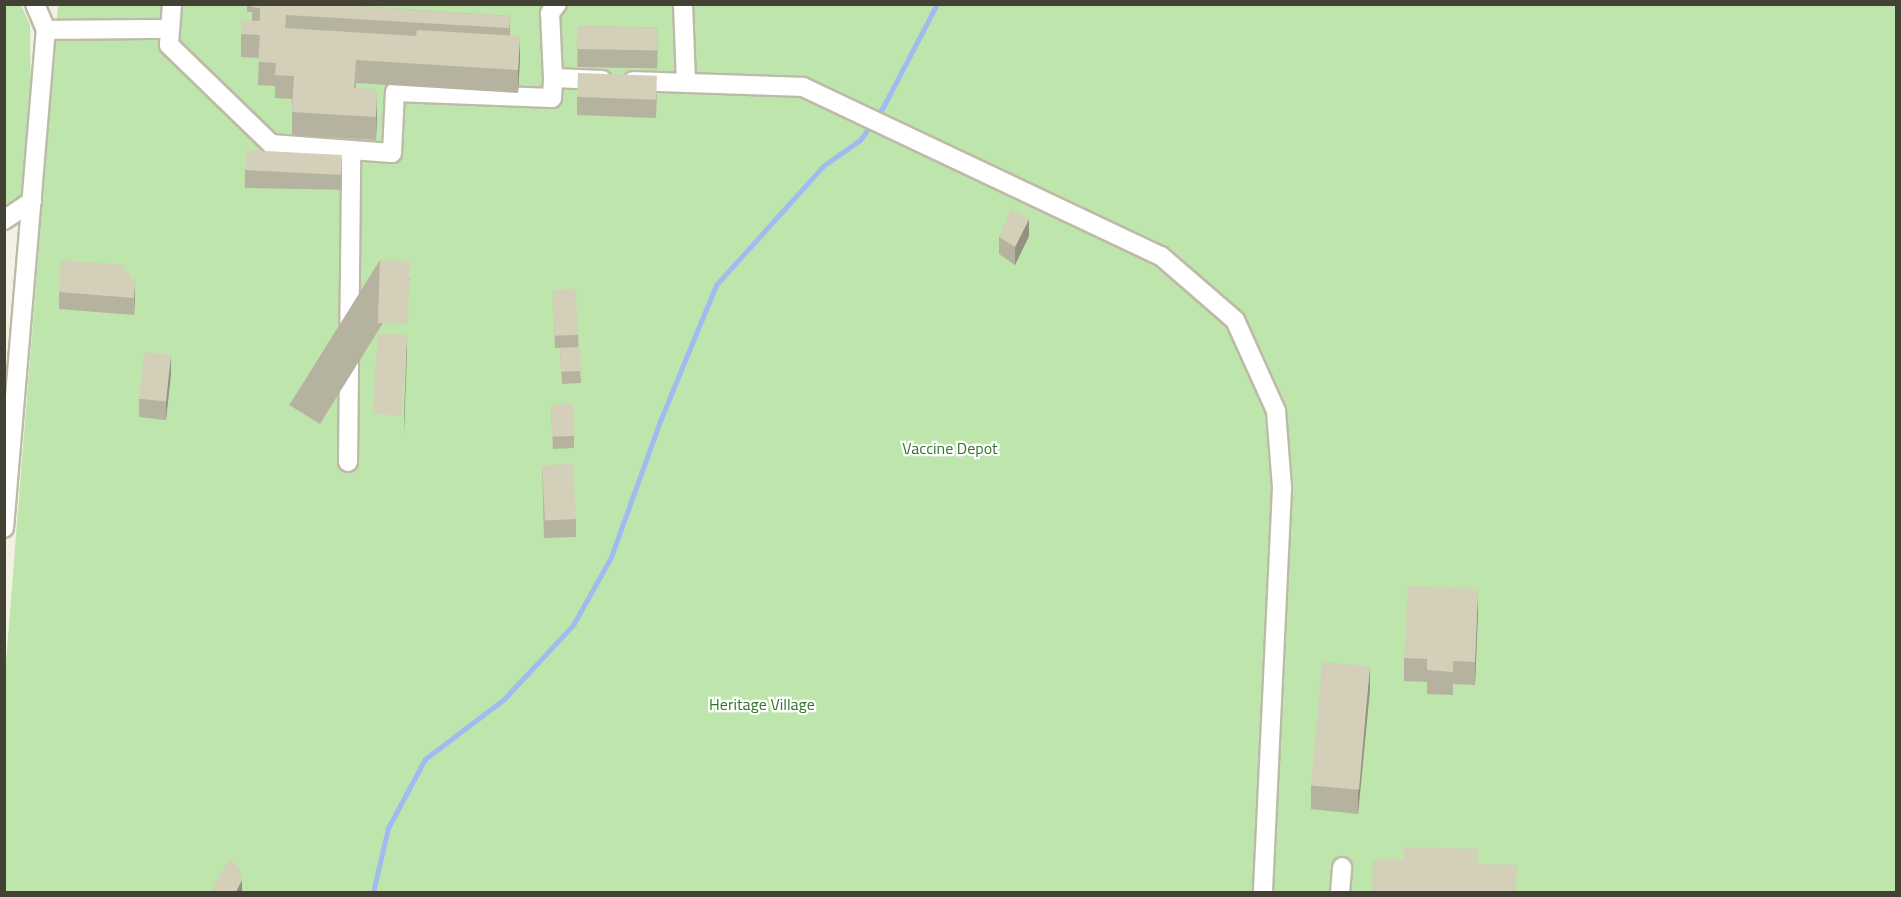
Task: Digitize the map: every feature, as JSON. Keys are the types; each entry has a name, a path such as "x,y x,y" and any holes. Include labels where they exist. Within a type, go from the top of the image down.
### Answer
{"street":[{"path":"4,528 9,421 32,201 46,30 35,4"},
{"path":"172,4 169,45 271,144 392,153 395,92 552,98 550,13 557,4"},
{"path":"683,4 686,82"},
{"path":"46,30 169,30"},
{"path":"553,78 803,87 1161,256 1235,320 1276,411 1282,488 1263,892"},
{"path":"348,462 351,150"},
{"path":"4,220 32,201"},
{"path":"1340,892 1342,867"}],"green space":[{"path":"5,5 21,5 30,25 31,109 23,196 5,208"},
{"name":"Vaccine Depot","path":"58,5 1896,5 1896,892 5,892 5,675"}],"building":[{"path":"253,4 327,4 510,16 509,28 286,15 285,28 416,36 417,30 520,36 518,70 356,60 354,88 377,89 376,117 292,112 294,76 275,75 276,63 258,62 260,35 241,34 241,20 260,21 260,8 252,7"},
{"path":"578,26 658,27 658,50 578,49"},
{"path":"578,73 657,76 656,100 577,97"},
{"path":"246,150 342,155 341,175 245,170"},
{"path":"1011,209 1029,219 1015,247 999,237"},
{"path":"61,260 125,265 124,272 130,272 130,278 135,279 134,298 59,292"},
{"path":"380,260 410,261 408,324 378,323"},
{"path":"576,289 578,335 555,336 553,290"},
{"path":"378,333 407,335 401,416 372,414"},
{"path":"580,347 581,371 561,372 560,348"},
{"path":"144,352 171,355 166,402 139,399"},
{"path":"573,404 574,436 552,437 551,405"},
{"path":"573,464 576,519 545,521 542,466"},
{"path":"1408,586 1478,589 1475,662 1453,661 1453,672 1427,670 1427,659 1404,658"},
{"path":"1322,662 1370,666 1359,790 1311,786"},
{"path":"1404,847 1479,849 1478,864 1517,865 1516,892 1372,892 1373,859 1404,860"},
{"path":"229,859 239,867 242,880 236,892 211,892"}],"waterway":[{"path":"373,892 388,828 425,759 504,699 573,625 611,557 660,421 716,285 823,166 860,140 882,109 937,4"}],"park label":[{"name":"Heritage Village","path":"762,704"}]}
